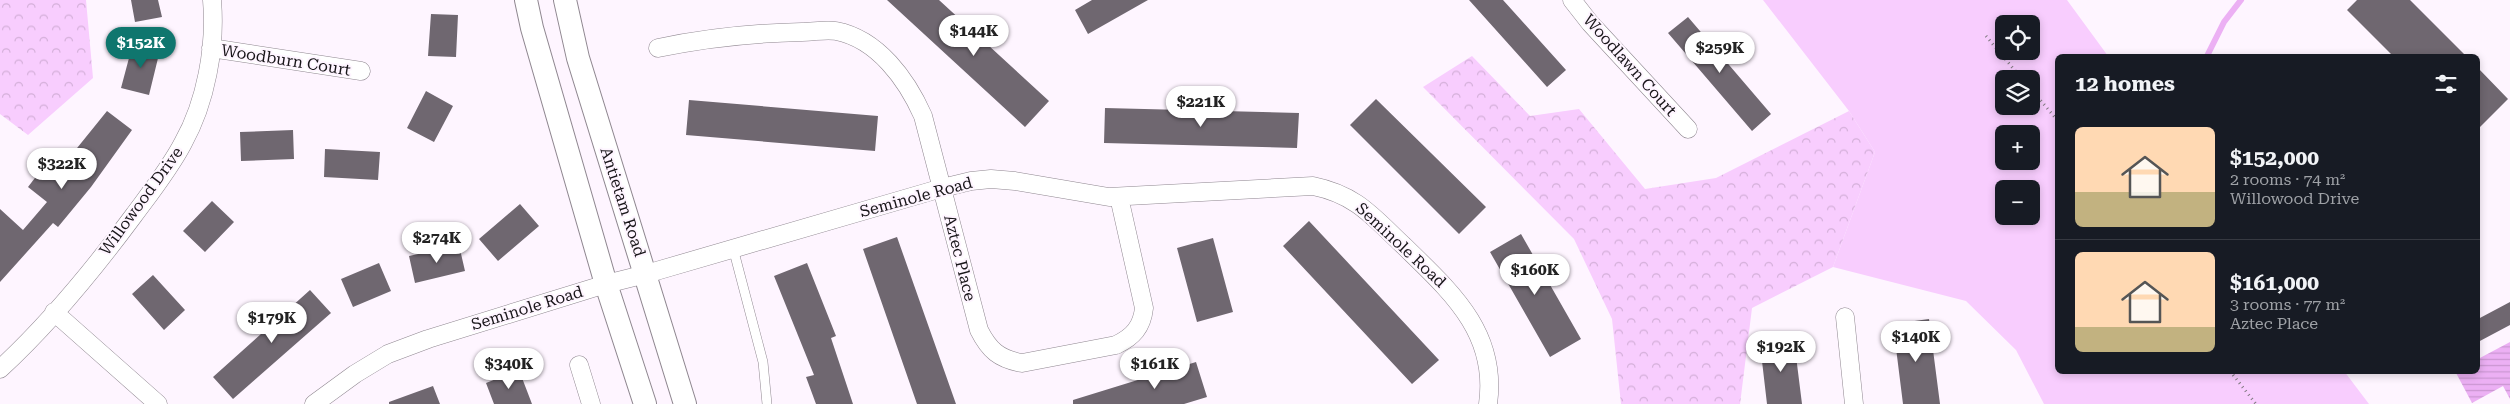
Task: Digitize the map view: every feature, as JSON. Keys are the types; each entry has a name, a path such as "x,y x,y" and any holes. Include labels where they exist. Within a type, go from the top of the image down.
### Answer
{"street":[{"name":"Willowood Drive","path":"0,368 54,312 110,248 184,143 198,109 211,48 212,0"},
{"path":"526,0 532,28 606,284 645,404"},
{"name":"Antietam Road","path":"564,0 578,58 685,404"},
{"name":"Woodlawn Court","path":"1572,0 1590,23 1688,129"},
{"name":"Aztec Place","path":"658,48 741,35 776,32 836,31 859,41 881,55 899,72 913,93 924,116 979,330 986,346 997,355 1008,360 1022,363 1116,345 1128,339 1137,330 1143,318 1144,308 1119,197"},
{"name":"Woodburn Court","path":"211,48 361,71"},
{"name":"Seminole Road","path":"327,400 388,354 428,339 606,284 942,188 970,181 990,179 1119,197 1313,186 1334,190 1352,199 1452,292 1464,308 1477,330 1485,355 1488,375 1488,404"},
{"path":"54,312 158,404"},
{"path":"1845,317 1854,404"},
{"path":"579,365 591,404"}],"lane":[{"path":"733,248 763,362 767,404"}],"path":[{"path":"1986,36 2014,70"},
{"path":"2040,100 2055,118"},
{"path":"2232,374 2256,404"}],"green space":[{"path":"0,0 86,0 93,78 28,135 0,114"},
{"path":"1763,0 2067,0 2107,54 2055,54 2055,374 2346,374 2369,404 2044,404 2016,350 1966,301 1833,267 1875,152 1849,111"},
{"path":"1472,56 1530,116 1579,109 1645,189 1716,178 1849,111 1875,152 1833,267 1752,308 1740,404 1621,404 1612,319 1574,239 1423,87"}],"shaded area":[{"path":"2510,342 2510,399 2503,386 2472,403 2457,374 2480,374 2480,358"}],"building":[{"path":"131,0 158,0 162,17 135,22"},
{"path":"887,0 939,0 1049,101 1025,127"},
{"path":"1092,0 1148,0 1088,34 1075,10"},
{"path":"1469,0 1503,0 1566,70 1547,87"},
{"path":"2357,0 2410,0 2464,54 2391,54 2347,10"},
{"path":"431,14 458,15 456,57 428,56"},
{"path":"1688,17 1771,114 1752,131 1668,33"},
{"path":"133,43 160,50 149,95 121,88"},
{"path":"2480,70 2508,99 2480,127"},
{"path":"426,91 453,106 434,142 407,128"},
{"path":"1376,99 1486,207 1459,234 1350,125"},
{"path":"689,100 878,116 875,151 686,135"},
{"path":"1105,108 1299,113 1297,148 1104,143"},
{"path":"107,111 132,130 91,187 58,227 53,223 0,282 0,209 23,230 47,202 28,187 41,170 52,179"},
{"path":"293,130 294,159 241,161 240,132"},
{"path":"325,149 380,152 378,180 324,177"},
{"path":"212,201 234,222 205,252 183,231"},
{"path":"520,204 539,226 498,261 479,239"},
{"path":"1309,221 1439,360 1412,384 1283,246"},
{"path":"1521,234 1581,339 1550,357 1490,252"},
{"path":"897,237 956,404 917,404 863,249"},
{"path":"1213,238 1233,312 1197,322 1177,248"},
{"path":"459,245 465,271 415,283 409,256"},
{"path":"379,263 391,291 353,307 341,279"},
{"path":"807,263 836,336 831,338 853,404 816,404 806,377 814,375 774,276"},
{"path":"153,275 185,310 164,330 132,294"},
{"path":"310,290 331,313 233,399 213,377"},
{"path":"2510,302 2510,325 2480,341 2480,318"},
{"path":"1929,319 1940,404 1903,404 1893,324"},
{"path":"1794,340 1802,404 1767,404 1760,344"},
{"path":"1196,362 1207,397 1184,404 1073,404 1073,400"},
{"path":"519,370 532,404 494,404 486,383"},
{"path":"433,386 440,404 389,404 389,402"}],"waterway":[{"path":"2208,54 2224,22 2241,0"}]}
